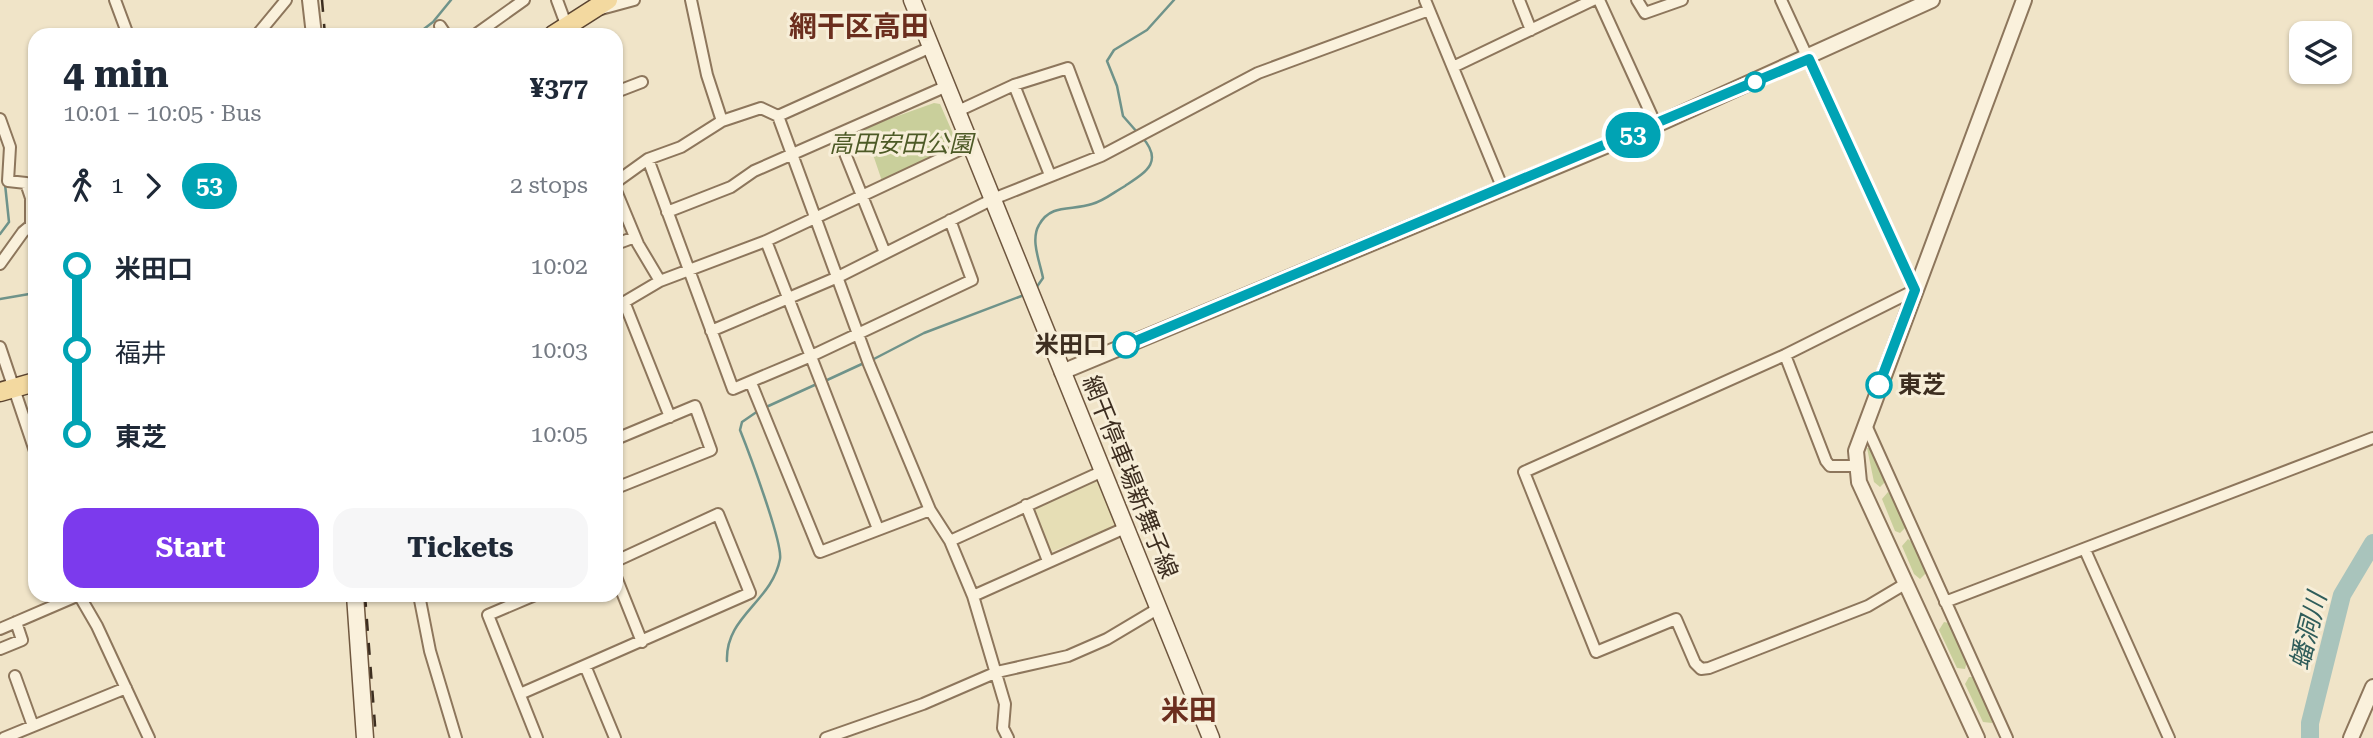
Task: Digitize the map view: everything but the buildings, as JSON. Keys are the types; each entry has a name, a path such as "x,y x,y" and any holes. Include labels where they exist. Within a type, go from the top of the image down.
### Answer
{"main road":[{"name":"網干停車場新舞子線","path":"912,0 1211,738"},
{"path":"565,28 602,5"},
{"path":"7,390 28,384"},
{"path":"355,602 365,738"}],"street":[{"path":"115,0 125,28"},
{"path":"263,28 286,0"},
{"path":"310,0 313,28"},
{"path":"485,28 524,0"},
{"path":"557,0 560,28"},
{"path":"602,5 634,0"},
{"path":"691,0 707,75 722,121"},
{"path":"1520,0 1531,30"},
{"path":"1453,67 1593,0"},
{"path":"1599,0 1656,125"},
{"path":"1637,0 1645,13 1682,0"},
{"path":"1781,0 1915,290"},
{"path":"1062,372 1656,125 1809,59 1932,0"},
{"path":"1977,738 1859,482 1856,466 1858,442 2024,0"},
{"path":"712,331 838,277 993,199 1101,156 1258,73 1427,5 1503,189"},
{"path":"778,116 931,47"},
{"path":"958,111 1014,85 1068,68 1101,156"},
{"path":"623,89 642,82"},
{"path":"1014,85 1050,175"},
{"path":"667,212 731,187 754,172 947,86"},
{"path":"623,177 648,159 681,147 722,121 761,108 778,116 857,333 930,510 950,541 973,596 1005,704 1003,728 1008,738"},
{"path":"0,119 10,147 8,181 26,183 28,189"},
{"path":"838,135 885,253"},
{"path":"623,305 660,281 766,241 971,145"},
{"path":"648,159 733,388 809,358 972,280 950,220"},
{"path":"623,208 635,237 660,281"},
{"path":"0,264 28,230"},
{"path":"623,241 635,237"},
{"path":"766,241 809,358 878,528"},
{"path":"1905,584 1868,606 1709,668 1701,669 1695,663 1676,619 1596,652 1524,472 1785,355 1915,290"},
{"path":"623,310 670,416"},
{"path":"0,347 7,390 28,436"},
{"path":"1785,355 1826,461 1830,466 1856,466"},
{"path":"751,383 820,552 930,510"},
{"path":"623,436 695,406 711,450 623,485"},
{"path":"1865,423 2007,738"},
{"path":"1945,602 2373,438"},
{"path":"950,541 1103,471"},
{"path":"1026,505 1048,561"},
{"path":"520,694 586,668 750,593 718,514 623,558"},
{"path":"973,596 1125,527"},
{"path":"2085,550 2169,738"},
{"path":"623,594 642,642"},
{"path":"0,629 63,602"},
{"path":"83,602 149,738"},
{"path":"420,602 433,662 456,738"},
{"path":"519,602 488,615 537,738"},
{"path":"826,738 923,704 997,673 1068,656 1107,639 1159,608"},
{"path":"0,649 22,640 16,622"},
{"path":"586,668 615,738"},
{"path":"15,676 33,726"},
{"path":"2351,738 2373,687"},
{"path":"4,738 126,688"}],"shaded area":[{"path":"1100,479 1116,523 1111,528 1051,552 1048,550 1033,510 1036,505"}],"green space":[{"name":"高田安田公園","path":"934,103 940,104 958,145 883,184 864,128"},
{"path":"1867,448 1871,448 1886,481 1880,487 1874,482"},
{"path":"1888,492 1893,496 1906,527 1900,533 1895,531 1882,499"},
{"path":"1908,539 1913,543 1926,573 1920,579 1914,574 1902,546"},
{"path":"1944,622 1949,623 1967,661 1965,669 1957,668 1939,630"},
{"path":"1969,677 1975,677 1994,719 1992,723 1983,722 1965,684"}],"waterway":[{"path":"425,28 451,0"},
{"path":"1137,132 1123,116 1117,86 1107,61 1114,50 1147,30 1174,0"},
{"path":"1036,288 1043,278 1035,237 1039,225 1050,213 1096,203 1140,176 1152,160 1152,153 1142,137"},
{"path":"0,234 9,222 5,184"},
{"path":"0,299 28,294"},
{"path":"870,361 924,333 1024,295"},
{"path":"825,381 864,363"},
{"path":"764,408 819,383"},
{"path":"727,661 728,645 733,632 768,587 780,559 771,516 740,430 742,422 758,411"},
{"name":"蟠洞川","path":"2310,738 2310,723 2342,595 2373,543"}],"railway":[{"path":"322,0 324,28"},
{"path":"366,602 376,738"}],"bus line":[{"name":"53","path":"1126,345 1555,168 1809,59 1915,290 1879,385"}],"place":[{"name":"米田口","path":"1126,345"},
{"name":"東芝","path":"1879,385"}],"district":[{"name":"網干区高田","path":"859,26"},
{"name":"米田","path":"1189,710"}]}
